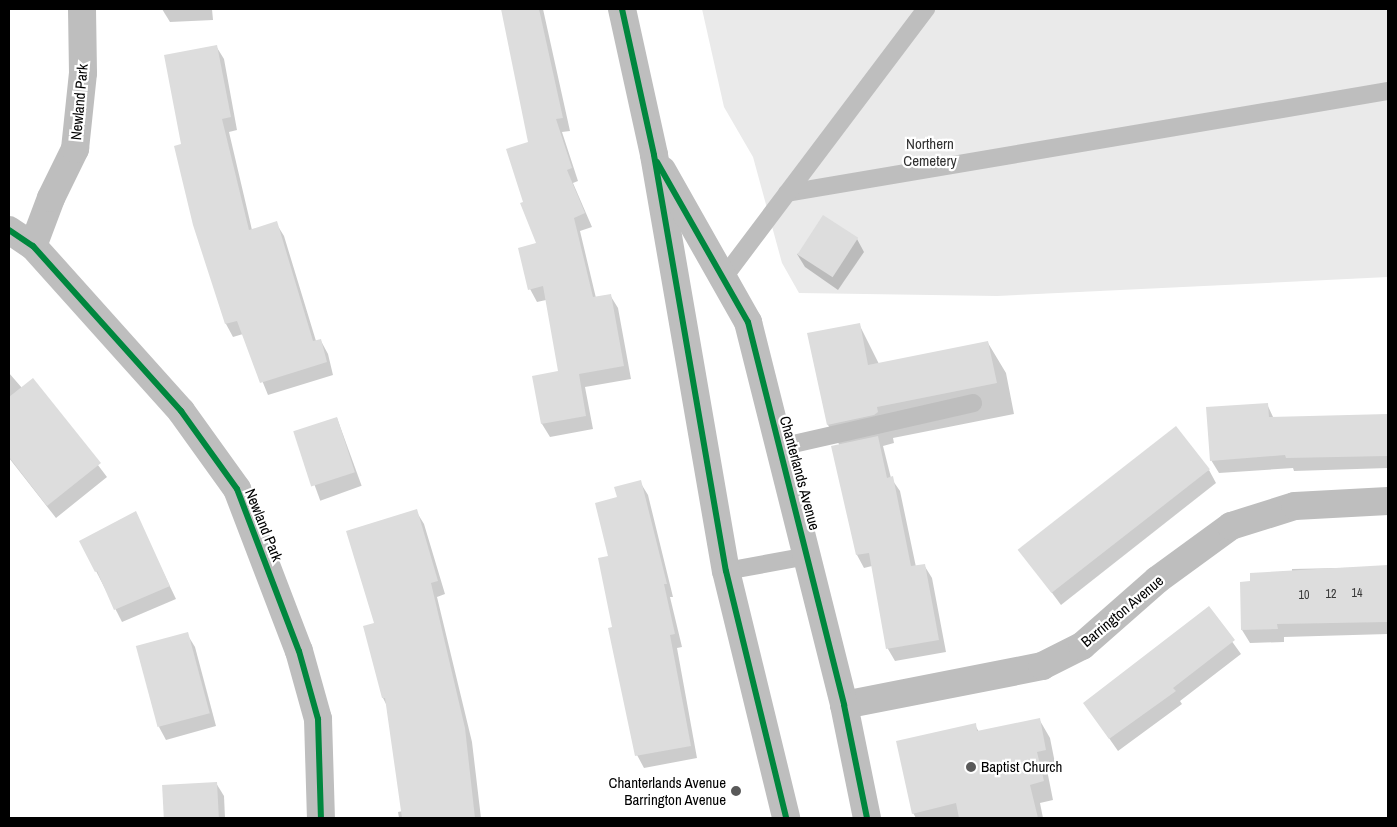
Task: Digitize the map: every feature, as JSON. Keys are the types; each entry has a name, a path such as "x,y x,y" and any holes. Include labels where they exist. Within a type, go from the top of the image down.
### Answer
{"street":[{"name":"Newland Park","path":"33,246 51,198 75,149 83,73 82,9"},
{"name":"Chanterlands Avenue","path":"622,9 654,155 726,571 786,818"},
{"name":"Chanterlands Avenue","path":"654,155 748,322 844,705 866,818"},
{"name":"Newland Park","path":"9,230 33,246 181,411 237,489 300,650 318,719 321,818"},
{"name":"Barrington Avenue","path":"844,705 1042,666 1082,646 1158,580 1231,526 1295,506 1388,501"}],"lane":[{"path":"724,277 926,9"},
{"path":"787,193 1388,91"},
{"path":"780,447 973,403"},
{"path":"726,571 808,556"}],"green space":[{"name":"Northern Cemetery","path":"702,9 1388,9 1388,277 997,296 799,293 782,263 753,157 724,107"}],"building":[{"path":"501,9 539,9 563,118 556,119 572,168 567,170 585,213 574,218 593,297 611,294 624,366 579,374 586,416 541,424 532,376 558,371 543,286 528,290 518,248 536,243 520,203 523,202 506,149 528,142"},
{"path":"217,45 231,117 222,119 249,230 277,221 313,341 321,339 327,362 260,383 237,321 225,324 193,225 174,146 181,144 164,55"},
{"path":"823,215 858,238 833,277 797,254"},
{"path":"860,323 868,365 988,341 997,383 877,407 878,412 874,415 827,425 807,333"},
{"path":"33,378 101,463 47,506 9,457 9,397"},
{"path":"1268,403 1269,417 1388,414 1388,456 1286,458 1285,455 1210,461 1206,407"},
{"path":"337,417 355,472 311,486 293,431"},
{"path":"1176,426 1210,469 1051,593 1018,550"},
{"path":"878,436 887,478 893,476 911,566 925,564 939,640 886,649 869,553 856,555 831,446"},
{"path":"641,480 667,584 664,584 675,634 670,635 691,746 635,756 608,628 612,627 598,558 608,556 595,503 617,497 614,487"},
{"path":"417,509 438,581 431,583 465,728 475,818 402,818 385,698 382,698 363,626 374,623 346,531"},
{"path":"136,511 170,586 114,610 97,571 95,572 79,541"},
{"path":"1388,565 1388,622 1277,624 1278,629 1241,630 1240,582 1250,581 1250,573"},
{"path":"1209,606 1235,640 1173,688 1176,691 1109,739 1083,703"},
{"path":"188,632 210,713 158,727 136,646"},
{"name":"Baptist Church","path":"1040,718 1046,750 1037,752 1044,781 1030,785 1038,818 959,818 956,803 912,814 896,741 976,723 977,731"},
{"path":"217,782 219,818 164,818 162,785"}],"cycle path":[{"path":"622,9 654,155 726,571 786,818"},
{"path":"657,162 748,322 844,705 867,818"},
{"path":"9,230 33,246 181,411 237,489 299,651 318,719 321,818"}],"place":[{"name":"Baptist Church","path":"971,767"},
{"name":"Chanterlands Avenue Barrington Avenue","path":"736,791"}]}
